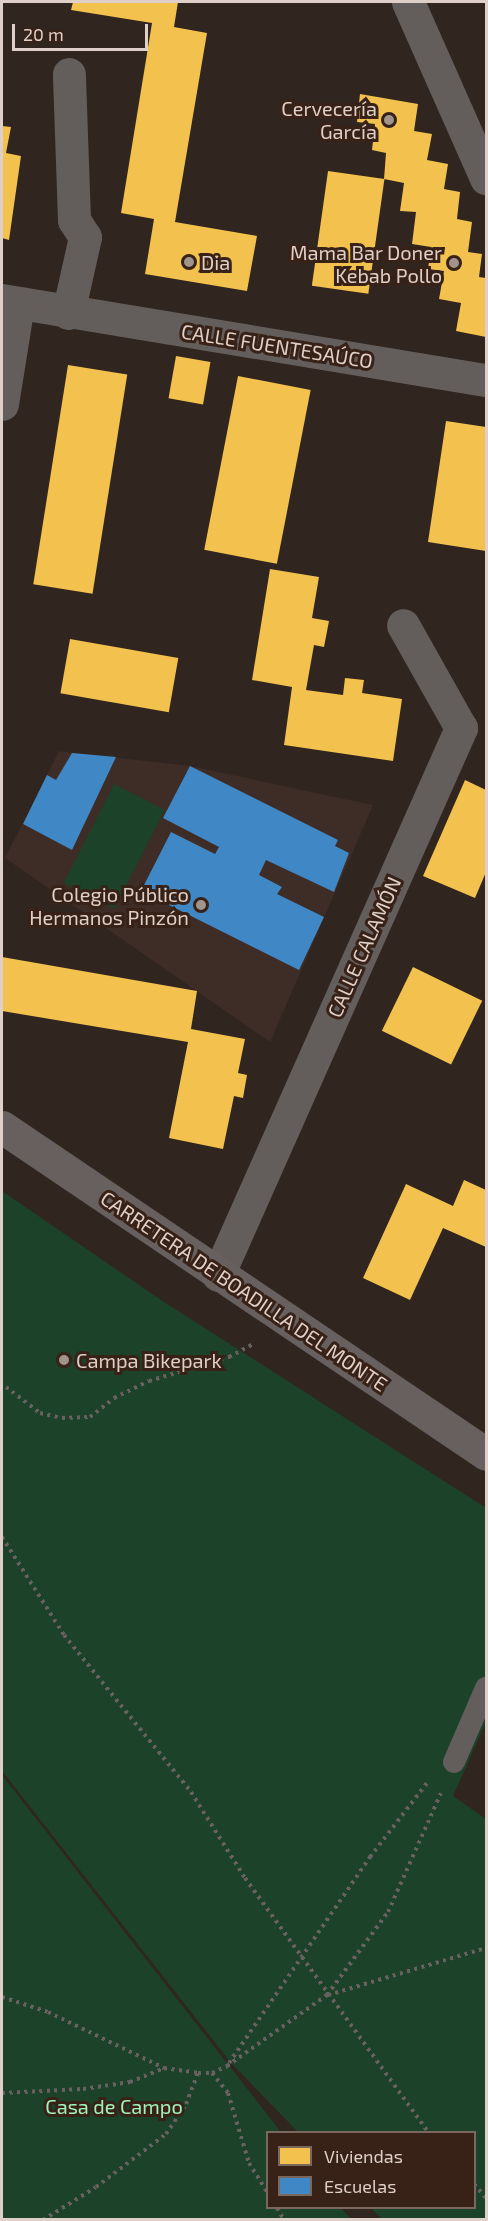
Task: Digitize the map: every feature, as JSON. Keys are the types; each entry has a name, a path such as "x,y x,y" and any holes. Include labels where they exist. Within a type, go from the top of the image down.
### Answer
{"street":[{"path":"408,2 486,178"},
{"path":"68,312 85,237 74,220 69,74"},
{"name":"CALLE FUENTESAÚCO","path":"2,404 10,302 486,380"},
{"name":"CALLE CALAMÓN","path":"219,1275 461,728 403,625"},
{"name":"CARRETERA DE BOADILLA DEL MONTE","path":"2,1127 486,1454"}],"lane":[{"path":"454,1762 486,1688"}],"path":[{"path":"6,1388 40,1413 62,1418 90,1417 114,1398 149,1381 229,1357 294,1324"},
{"path":"2,1537 64,1635 191,1791 300,1957 427,2131"},
{"path":"227,2066 300,1957 418,1790 454,1762"},
{"path":"2,1997 48,2013 164,2068 212,2073 227,2066 327,1995 388,1912 454,1762"},
{"path":"327,1995 486,1948"},
{"path":"2,2093 83,2089 130,2082 164,2068"},
{"path":"43,2220 96,2187 166,2134 186,2104 198,2073"},
{"path":"212,2073 228,2093 249,2163 266,2191"},
{"path":"476,2186 486,2198"}],"shaded area":[{"name":"Colegio Público Hermanos Pinzón","path":"59,751 190,766 373,805 270,1042 5,858"}],"green space":[{"path":"114,784 165,810 114,909 64,883"},
{"path":"2,1191 164,1302 486,1508 486,1722 453,1796 486,1819 486,2219 382,2219 372,2209 476,2209 476,2131 297,2131 231,2063 2,1771"},
{"name":"Casa de Campo","path":"2,1775 280,2131 266,2131 266,2209 342,2209 351,2219 2,2219"}],"building: Viviendas":[{"path":"73,2 178,2 174,27 207,33 175,222 257,236 247,291 145,274 154,219 121,213 152,23 71,10"},
{"path":"360,94 418,104 414,131 432,134 427,160 448,164 444,189 460,192 457,219 472,222 468,252 482,254 479,277 486,278 486,337 456,331 461,303 439,299 444,271 428,269 431,247 412,244 416,212 400,211 404,183 384,179 386,153 372,150 375,124 357,122"},
{"path":"2,126 11,127 6,153 21,156 9,240 2,238"},
{"path":"328,171 384,179 368,294 312,286"},
{"path":"176,356 210,362 203,404 169,398"},
{"path":"68,365 127,374 93,594 33,584"},
{"path":"238,376 311,390 277,564 204,550"},
{"path":"446,421 486,427 486,551 428,542"},
{"path":"270,569 319,577 312,618 329,621 324,647 314,645 306,690 343,695 345,678 364,680 362,693 402,699 393,761 284,745 292,687 252,680"},
{"path":"70,639 178,658 169,712 60,693"},
{"path":"465,780 486,790 486,872 475,898 423,876"},
{"path":"2,957 197,991 191,1029 245,1039 238,1073 247,1075 243,1098 234,1096 223,1149 169,1138 188,1042 2,1011"},
{"path":"413,967 482,1001 451,1065 382,1031"},
{"path":"464,1180 486,1190 486,1247 443,1228 410,1300 363,1278 406,1184 453,1206"}],"building: Escuelas":[{"path":"72,753 116,757 72,850 23,824 47,775 56,780"},
{"path":"190,766 338,840 335,846 349,853 334,892 266,860 259,875 282,887 277,894 324,917 299,970 141,891 171,832 215,854 219,847 163,818"}],"place":[{"name":"Cervecería García","path":"389,120"},
{"name":"Dia","path":"189,262"},
{"name":"Mama Bar Doner Kebab Pollo","path":"454,263"},
{"name":"Colegio Público Hermanos Pinzón","path":"201,905"},
{"name":"Campa Bikepark","path":"64,1360"}]}
